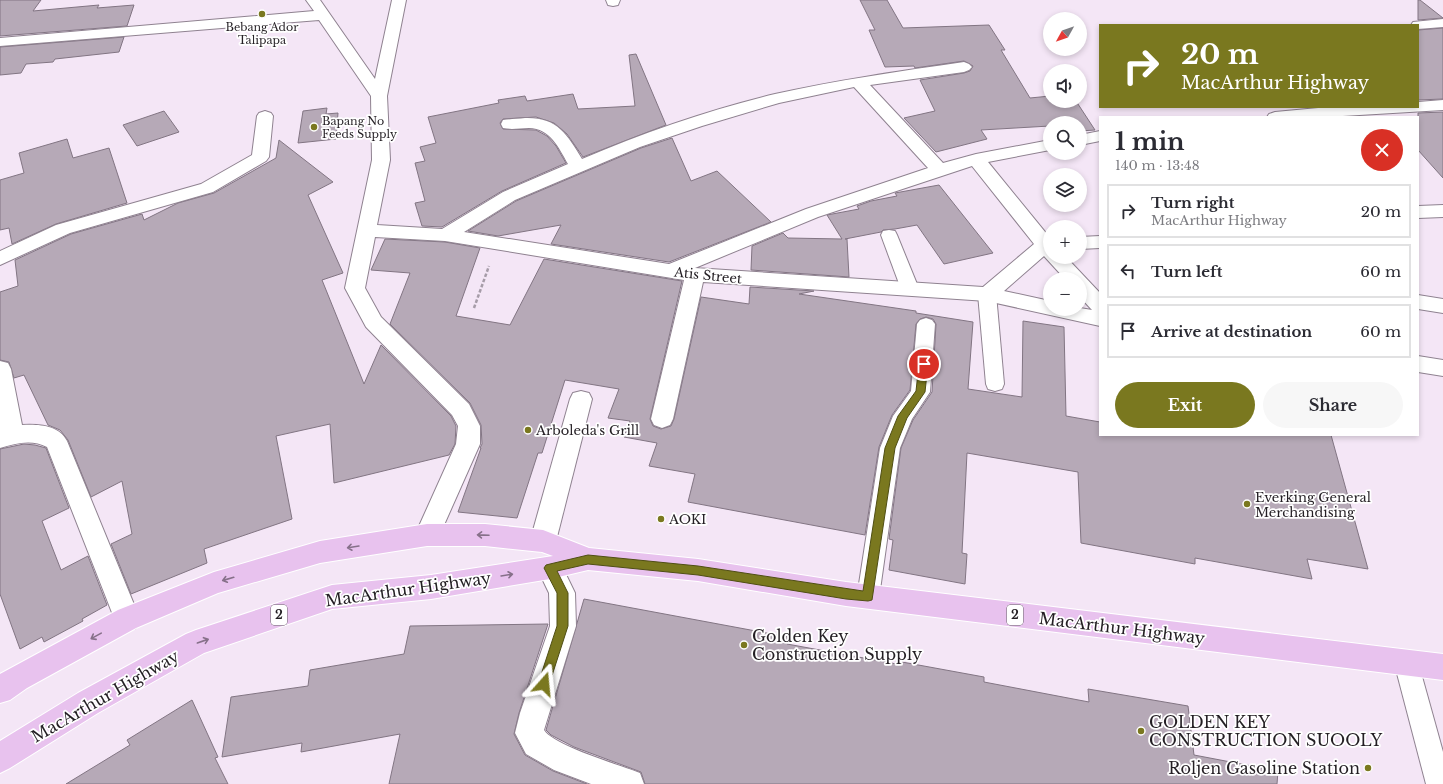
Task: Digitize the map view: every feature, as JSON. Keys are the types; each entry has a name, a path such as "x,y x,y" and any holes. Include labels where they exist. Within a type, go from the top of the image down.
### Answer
{"highway":[{"name":"MacArthur Highway","path":"0,690 17,679 127,619 214,583 320,552 427,535 485,534 543,541 588,559 698,570 868,597 1443,667"},
{"name":"MacArthur Highway","path":"0,758 88,703 203,641 332,597 431,587 550,568 588,559"}],"street":[{"path":"313,0 379,96"},
{"path":"399,0 379,96 381,160 355,288 373,322 461,410 469,426 468,444 427,535"},
{"path":"0,42 323,15"},
{"path":"1419,25 1443,23"},
{"path":"445,235 509,196 634,143 696,122 776,99 858,82 964,67"},
{"path":"858,82 939,170"},
{"path":"1419,106 1443,105"},
{"path":"1284,116 1394,108"},
{"path":"0,259 63,229 207,188 260,157 265,116"},
{"path":"509,124 536,123 548,126 560,138 578,166"},
{"path":"1087,139 1099,136"},
{"path":"671,271 812,212 976,159 1043,147"},
{"path":"976,159 1043,241"},
{"path":"1419,212 1443,211"},
{"name":"Atis Street","path":"366,230 445,235 695,275 987,294 1043,306"},
{"path":"1087,243 1099,242"},
{"path":"987,294 1043,255"},
{"path":"1063,264 1070,272"},
{"path":"662,418 695,275"},
{"path":"1087,292 1099,305"},
{"path":"1419,302 1443,306"},
{"path":"1086,316 1099,319"},
{"path":"1419,364 1443,368"},
{"path":"0,369 7,437 40,433 56,441 127,619"},
{"path":"543,541 581,399"},
{"path":"550,568 562,593 563,626 534,713 529,733 536,744 554,755 629,784"}],"lane":[{"path":"888,235 910,289"},
{"path":"987,294 995,384"},
{"path":"868,597 890,448 903,416 920,392 926,324"},
{"path":"1406,662 1439,784"}],"path":[{"path":"474,308 497,243"}],"building":[{"path":"0,0 41,0 33,11 99,5 97,8 134,5 127,26 0,36"},
{"path":"860,0 887,0 903,28 989,25 1005,50 1001,50 1030,98 1043,97 1043,108 1081,108 1086,116 1043,116 1043,126 981,130 987,139 936,152 904,118 935,111 920,80 964,73 970,71 973,66 964,61 915,68 914,66 885,67 869,30 875,30"},
{"path":"1418,0 1420,0 1443,18 1418,20"},
{"path":"1443,28 1443,99 1419,100 1419,30"},
{"path":"124,37 119,52 55,59 53,62 26,64 21,73 0,75 0,47"},
{"path":"636,54 666,125 583,157 567,134 554,123 536,117 503,119 500,123 503,129 536,130 547,136 556,146 566,163 502,191 442,227 422,226 415,203 425,201 415,163 425,161 420,147 436,143 428,117 499,103 498,100 525,96 527,101 573,94 578,109 635,106 629,55"},
{"name":"Bapang No Feeds Supply","path":"327,108 326,114 338,113 336,139 298,143 303,111"},
{"path":"164,111 179,132 137,146 123,125"},
{"path":"1443,112 1443,178 1419,151 1418,113"},
{"path":"1087,118 1095,130 1087,131"},
{"path":"672,138 691,181 717,171 771,222 669,262 551,244 561,225 498,236 468,231 516,201 641,148"},
{"path":"67,139 73,158 109,148 127,203 56,224 12,244 9,228 0,230 0,180 24,173 19,153"},
{"path":"279,140 333,182 308,195 343,273 322,280 364,384 381,345 451,416 456,426 455,444 449,455 334,483 330,424 276,436 292,519 204,549 207,563 131,594 111,544 132,534 122,481 91,497 68,440 60,430 48,425 24,375 14,378 9,362 0,360 0,292 18,286 15,260 71,234 142,214 144,220 178,203 214,193 276,158"},
{"path":"939,185 993,253 944,264 917,225 883,230 881,232 845,239 847,239 849,277 751,270 752,246 783,233 788,238 842,239 827,215 859,209 857,206 871,201 897,196 895,193"},
{"path":"385,239 445,242 480,248 456,316 510,325 544,259 682,281 650,419 653,426 661,429 671,426 674,419 701,297 749,304 750,287 814,291 799,294 916,311 916,313 973,322 968,389 1022,397 1023,321 1064,327 1066,416 1099,422 1099,436 1331,436 1368,569 1307,559 1312,579 1195,558 1195,564 1081,543 1078,472 967,453 962,553 967,554 965,584 889,570 893,540 889,539 901,448 913,420 932,392 936,324 933,319 926,317 920,319 916,324 910,390 892,415 879,447 865,535 688,502 695,474 649,466 657,443 624,437 630,421 608,418 619,389 565,380 542,453 538,453 517,518 458,512 481,448 481,425 470,403 390,324 410,273 371,270"},
{"path":"24,444 46,448 69,508 42,521 61,570 88,556 107,605 82,619 83,621 44,642 42,637 20,649 0,594 0,449"},
{"path":"584,599 788,637 787,644 902,665 902,662 984,677 984,682 1089,702 1088,689 1188,706 1194,755 1278,771 1277,784 645,784 641,772 574,747 551,735 546,730"},
{"path":"548,624 519,713 514,734 525,755 553,771 587,784 389,784 400,734 301,752 302,743 222,757 231,697 308,686 310,670 404,654 410,626"},
{"path":"192,700 218,757 215,758 228,784 66,784 130,745 127,740"}],"place":[{"name":"Bebang Ador Talipapa","path":"262,14"},
{"name":"Bapang No Feeds Supply","path":"314,127"},
{"name":"Arboleda's Grill","path":"528,430"},
{"name":"Everking General Merchandising","path":"1247,504"},
{"name":"AOKI","path":"661,519"},
{"name":"Golden Key Construction Supply","path":"744,645"},
{"name":"GOLDEN KEY CONSTRUCTION SUOOLY","path":"1141,731"},
{"name":"Roljen Gasoline Station","path":"1368,768"}],"route":[{"path":"544,684 563,626 562,593 550,568 588,559 698,570 868,597 890,448 903,416 920,392 924,364"}]}
